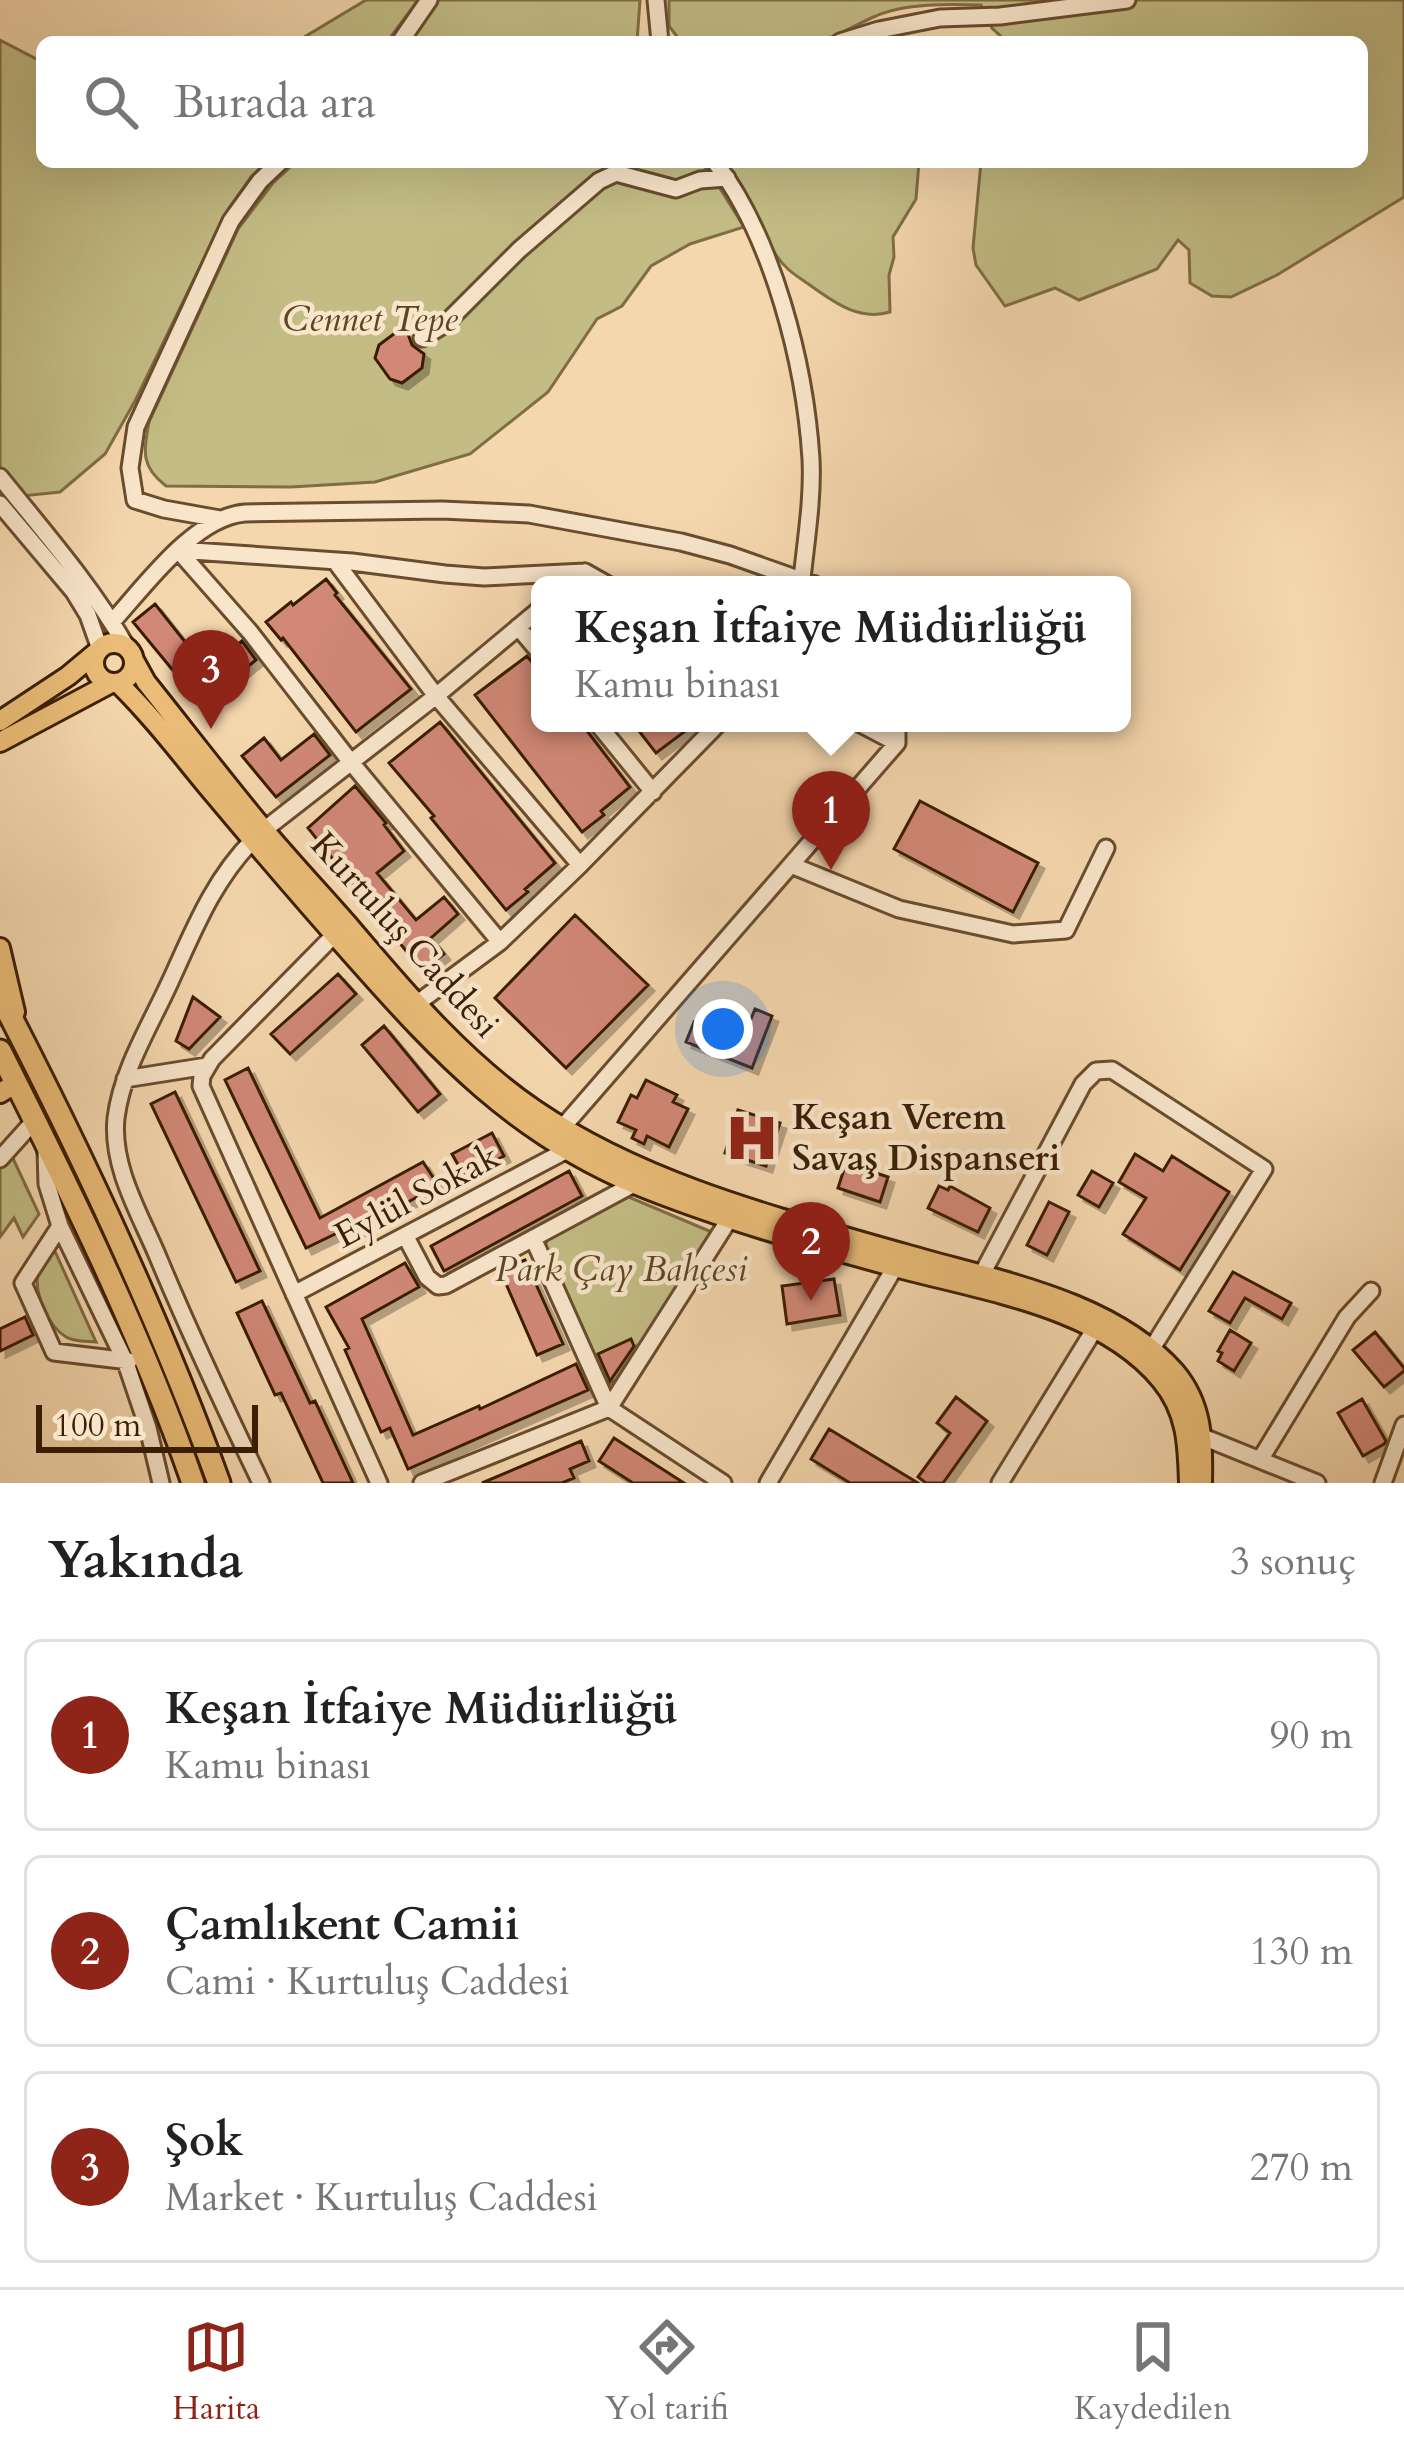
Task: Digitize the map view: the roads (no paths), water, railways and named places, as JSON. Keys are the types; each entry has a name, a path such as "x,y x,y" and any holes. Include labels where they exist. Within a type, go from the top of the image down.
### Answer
{"highway":[{"path":"0,995 145,1295 219,1483"},
{"path":"0,1051 8,1088 35,1120 109,1276 134,1359 193,1483"}],"main road":[{"path":"0,721 109,643 130,654 132,673 0,742"},
{"path":"99,650 96,671 105,681 115,683"},
{"name":"Kurtuluş Caddesi","path":"130,654 258,835"},
{"name":"Kurtuluş Caddesi","path":"115,683 258,835 426,1037 516,1118 634,1184 895,1268 1047,1309 1094,1330 1145,1365 1173,1397 1186,1432 1189,1483"},
{"name":"Kurtuluş Caddesi","path":"340,929 513,1095 625,1161 804,1224 1068,1301 1151,1350 1188,1390 1199,1417 1202,1483"},
{"path":"0,948 20,1034"}],"street":[{"path":"404,36 429,0"},
{"path":"656,0 660,36"},
{"path":"863,36 926,20 1126,0"},
{"path":"220,519 135,500 130,468 136,427 232,221 251,191 274,168"},
{"path":"720,168 751,217 774,274 793,346 811,463 809,576"},
{"path":"422,338 445,324 519,250 599,181 616,173 676,189 700,180 727,178"},
{"name":"Kurtuluş Caddesi","path":"0,477 67,560 130,654"},
{"path":"0,504 74,592 88,615 99,650"},
{"path":"112,622 178,550 220,519 245,513 510,512 681,542 790,576"},
{"path":"178,550 484,577 585,572 592,576"},
{"path":"178,550 500,942"},
{"path":"335,561 436,696 580,866"},
{"path":"580,576 585,572"},
{"path":"261,1483 198,1354 121,1166 115,1135 124,1079 214,890 234,860 258,835 531,616"},
{"path":"518,627 531,642"},
{"path":"604,732 653,791"},
{"path":"415,1005 500,942 710,732"},
{"path":"876,732 897,743"},
{"path":"562,1128 897,743 897,732"},
{"path":"790,865 898,909 1013,934 1066,930 1106,848"},
{"path":"340,929 202,1076 204,1096 379,1483"},
{"path":"124,1079 207,1066"},
{"path":"982,1276 1083,1084 1096,1071 1112,1070 1264,1169 1151,1350"},
{"path":"0,1160 35,1120"},
{"path":"46,1143 47,1184 60,1226 134,1359 161,1483"},
{"name":"Eylül Sokak","path":"294,1294 567,1150"},
{"path":"406,1237 427,1277 438,1286 446,1285 634,1184"},
{"path":"422,1483 608,1408 730,1218"},
{"path":"60,1226 23,1283 54,1352 134,1359"},
{"path":"533,1238 608,1408 723,1483"},
{"path":"777,1480 895,1268"},
{"path":"1260,1460 1342,1325 1371,1291"},
{"path":"1000,1483 1094,1330"},
{"path":"1382,1483 1404,1425"},
{"path":"1202,1437 1317,1483"}],"place":[{"name":"Şok","path":"211,729"},
{"name":"Keşan İtfaiye Müdürlüğü","path":"831,870"},
{"name":"Keşan Verem Savaş Dispanseri","path":"752,1138"},
{"name":"Çamlıkent Camii","path":"811,1301"}],"park label":[{"name":"Cennet Tepe","path":"370,319"},
{"name":"Park Çay Bahçesi","path":"621,1269"}]}
